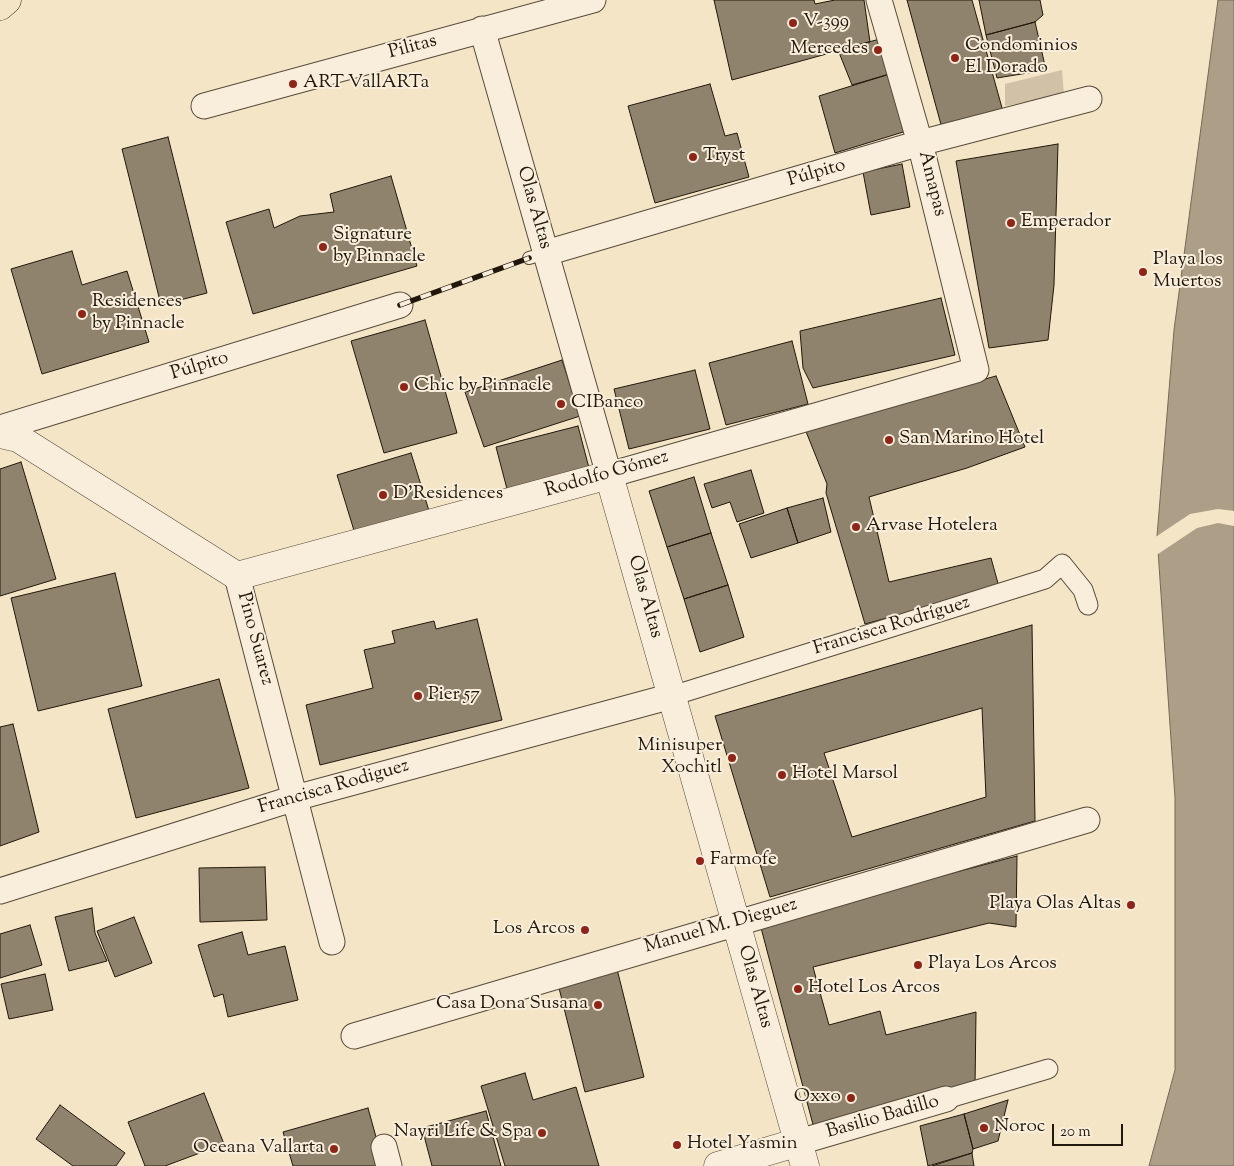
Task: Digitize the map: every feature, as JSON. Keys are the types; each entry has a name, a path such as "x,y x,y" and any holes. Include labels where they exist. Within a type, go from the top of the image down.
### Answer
{"main road":[{"path":"0,6 7,0"}],"street":[{"name":"Pilitas","path":"204,106 593,0"},
{"name":"Amapas","path":"879,0 920,143 976,370"},
{"name":"Olas Altas","path":"482,29 537,256 609,474 802,1154"},
{"name":"Púlpito","path":"537,256 920,143 1089,99"},
{"name":"Púlpito","path":"0,428 400,306"},
{"name":"Rodolfo Gómez","path":"237,576 609,474 976,370"},
{"name":"Pino Suarez","path":"0,434 18,438 237,576 332,942"},
{"name":"Francisca Rodríguez","path":"672,696 1045,579 1062,564 1083,590 1088,605"},
{"name":"Francisca Rodiguez","path":"0,891 295,798 672,696"},
{"name":"Manuel M. Dieguez","path":"354,1036 1087,820"},
{"name":"Basilio Badillo","path":"718,1166 802,1154 946,1099 1048,1069"}],"shaded area":[{"path":"1218,0 1234,0 1234,1166 1149,1166 1175,1070 1175,798 1157,536 1174,330"},
{"path":"1062,70 1064,95 1005,106 1005,84"}],"pier":[{"path":"1218,509 1234,511 1234,526 1218,523 1197,528 1155,556 1154,538 1190,514"}],"building":[{"name":"V-399","path":"714,0 814,0 815,4 835,0 864,0 870,42 732,80"},
{"name":"Condominios El Dorado","path":"907,0 972,0 1004,115 943,132"},
{"path":"979,0 1040,0 1043,15 1035,22 986,35"},
{"path":"1035,22 1046,70 997,78 986,35"},
{"path":"880,39 893,73 852,85 838,50"},
{"path":"893,73 913,129 835,153 819,96"},
{"name":"Tryst","path":"710,84 725,136 737,133 749,177 655,203 628,106"},
{"path":"168,137 207,293 161,305 122,149"},
{"name":"Emperador","path":"1058,144 1054,285 1048,340 989,348 956,161"},
{"path":"902,164 910,207 871,215 863,172"},
{"name":"Signature by Pinnacle","path":"391,176 417,266 253,314 226,222 269,209 274,228 300,216 334,212 330,194"},
{"name":"Residences by Pinnacle","path":"72,251 82,285 127,271 149,342 42,374 11,269"},
{"path":"941,298 955,355 813,388 803,368 800,331"},
{"name":"Chic by Pinnacle","path":"425,320 457,433 384,453 351,341"},
{"path":"792,341 808,404 726,425 709,363"},
{"path":"562,360 580,416 484,447 465,392"},
{"path":"695,370 710,429 629,449 614,389"},
{"name":"Arvase Hotelera","path":"996,376 1025,447 967,468 869,497 889,582 991,558 999,587 865,624 826,493 827,484 805,429"},
{"path":"578,426 589,468 507,489 496,447"},
{"name":"D'Residences","path":"411,453 430,514 356,537 337,475"},
{"path":"21,462 56,579 0,596 0,469"},
{"path":"751,470 764,513 737,522 730,502 712,508 704,484"},
{"path":"694,477 711,533 667,547 649,491"},
{"path":"823,498 831,532 798,543 787,508"},
{"path":"787,508 798,543 751,558 739,524"},
{"path":"711,533 728,585 684,599 667,547"},
{"path":"115,573 142,686 38,711 11,598"},
{"path":"728,585 744,637 700,652 684,599"},
{"name":"Pier 57","path":"477,619 502,720 320,765 306,705 373,688 364,650 395,643 392,631 434,621 436,629"},
{"name":"Hotel Marsol","path":"1032,625 1035,821 770,897 715,716","holes":["982,708 986,797 852,837 824,753"]},
{"path":"219,679 249,788 136,818 108,709"},
{"path":"13,724 39,832 0,846 0,727"},
{"name":"Hotel Los Arcos","path":"1017,856 1016,927 989,923 813,967 829,1025 880,1011 886,1035 976,1012 975,1087 816,1136 760,924"},
{"path":"265,867 267,920 200,922 199,868"},
{"path":"92,908 95,933 107,961 69,971 55,917"},
{"path":"134,917 152,963 115,977 97,931"},
{"path":"30,925 42,965 0,978 0,934"},
{"path":"242,932 248,955 285,946 298,1000 228,1017 223,994 214,997 198,945"},
{"path":"617,969 644,1077 585,1092 558,984"},
{"path":"45,974 53,1010 9,1019 1,984"},
{"name":"Nayri Life & Spa","path":"525,1073 533,1100 576,1087 599,1166 505,1166 481,1086"},
{"path":"204,1093 224,1144 165,1166 145,1166 128,1122"},
{"name":"Noroc","path":"1008,1100 998,1141 973,1149 964,1114"},
{"path":"60,1105 125,1153 116,1166 73,1166 36,1139"},
{"name":"Oceana Vallarta","path":"368,1108 384,1166 293,1166 283,1132"},
{"path":"486,1111 501,1166 432,1166 422,1128"},
{"path":"964,1114 973,1149 972,1153 928,1166 920,1126"},
{"path":"972,1153 974,1166 932,1166"}],"railway":[{"path":"400,305 529,258"}],"place":[{"name":"V-399","path":"793,23"},
{"name":"Mercedes","path":"878,50"},
{"name":"Condominios El Dorado","path":"955,58"},
{"name":"ART VallARTa","path":"293,84"},
{"name":"Tryst","path":"693,157"},
{"name":"Emperador","path":"1011,223"},
{"name":"Signature by Pinnacle","path":"323,247"},
{"name":"Playa los Muertos","path":"1143,272"},
{"name":"Residences by Pinnacle","path":"82,314"},
{"name":"Chic by Pinnacle","path":"404,387"},
{"name":"CIBanco","path":"561,404"},
{"name":"San Marino Hotel","path":"889,440"},
{"name":"D'Residences","path":"383,495"},
{"name":"Arvase Hotelera","path":"856,527"},
{"name":"Pier 57","path":"418,696"},
{"name":"Minisuper Xochitl","path":"732,758"},
{"name":"Hotel Marsol","path":"782,775"},
{"name":"Farmofe","path":"700,861"},
{"name":"Playa Olas Altas","path":"1131,905"},
{"name":"Los Arcos","path":"585,930"},
{"name":"Playa Los Arcos","path":"918,965"},
{"name":"Hotel Los Arcos","path":"798,989"},
{"name":"Casa Dona Susana","path":"598,1005"},
{"name":"Oxxo","path":"851,1098"},
{"name":"Noroc","path":"984,1128"},
{"name":"Nayri Life & Spa","path":"542,1133"},
{"name":"Hotel Yasmin","path":"677,1145"},
{"name":"Oceana Vallarta","path":"334,1149"}]}
